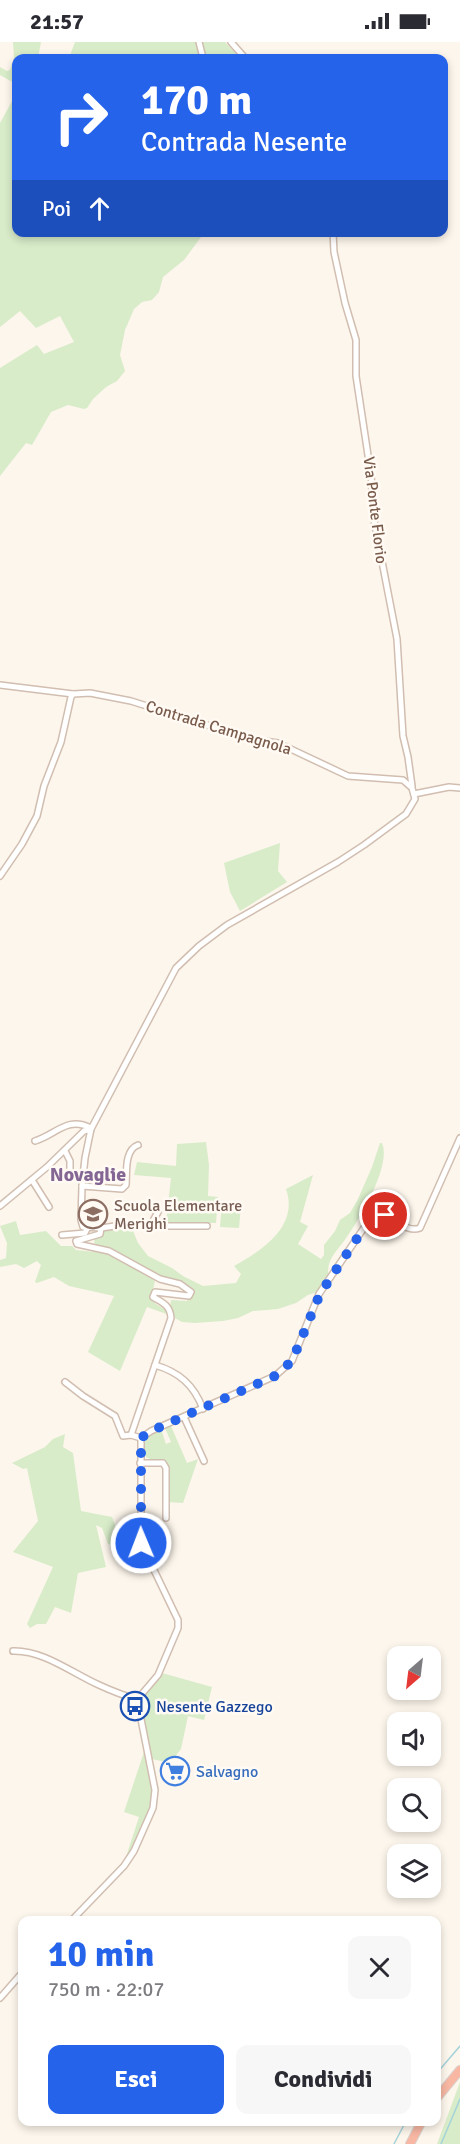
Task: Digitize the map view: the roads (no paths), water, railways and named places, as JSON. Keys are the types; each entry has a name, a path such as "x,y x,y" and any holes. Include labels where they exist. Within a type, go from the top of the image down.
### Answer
{"highway":[{"path":"441,2093 460,2070"},
{"path":"410,2144 419,2126"}],"street":[{"path":"231,42 242,54"},
{"name":"Via Ponte Florio","path":"333,237 334,252 345,303 356,340 356,376 371,475 374,520 397,639 403,736 413,791"},
{"name":"Contrada Campagnola","path":"0,684 74,694 97,694 144,704 251,739 287,746 342,774 403,780 413,791"},
{"path":"0,876 22,844 37,816 44,786 61,742 71,697 74,694"},
{"path":"207,1226 129,1224 87,1228 83,1227 81,1220 85,1158 91,1129 168,980 188,956 227,925 338,862 406,814 413,805 413,791 460,788"},
{"path":"34,1141 45,1138 68,1124 81,1123 91,1129"},
{"path":"0,1206 65,1151 84,1131 91,1129"},
{"path":"65,1382 115,1416 123,1436 141,1438 151,1431 275,1376 292,1361 320,1294 370,1219 375,1215 385,1215 410,1230 420,1228 460,1138"},
{"path":"82,1186 122,1189 126,1185 129,1152 132,1147 138,1145"},
{"path":"65,1151 70,1161 70,1177"},
{"path":"32,1180 50,1207"},
{"path":"150,1226 158,1212 154,1210"},
{"path":"62,1235 85,1233 87,1228"},
{"path":"101,1228 100,1234 81,1238 76,1241 77,1244 109,1251 160,1279 180,1284 191,1292 189,1296 155,1292 153,1294 153,1297 171,1310 171,1318 131,1436"},
{"path":"155,1365 165,1368 188,1382 203,1409"},
{"path":"184,1417 204,1461"},
{"path":"76,1916 124,1866 134,1851 153,1808 155,1790 138,1707 139,1700 158,1675 178,1628 178,1620 141,1543 141,1438"},
{"path":"140,1462 163,1463 166,1468 166,1518"},
{"path":"13,1651 22,1650 38,1655 98,1685 139,1700"},
{"path":"0,1998 18,1978"}],"waterway":[{"path":"441,2068 460,2046"},
{"path":"441,2144 460,2099"},
{"path":"394,2144 403,2126"}],"place":[{"name":"Scuola Elementare Merighi","path":"93,1214"},
{"name":"Nesente Gazzego","path":"135,1706"},
{"name":"Salvagno","path":"175,1771"}],"district":[{"name":"Novaglie","path":"88,1174"}]}
